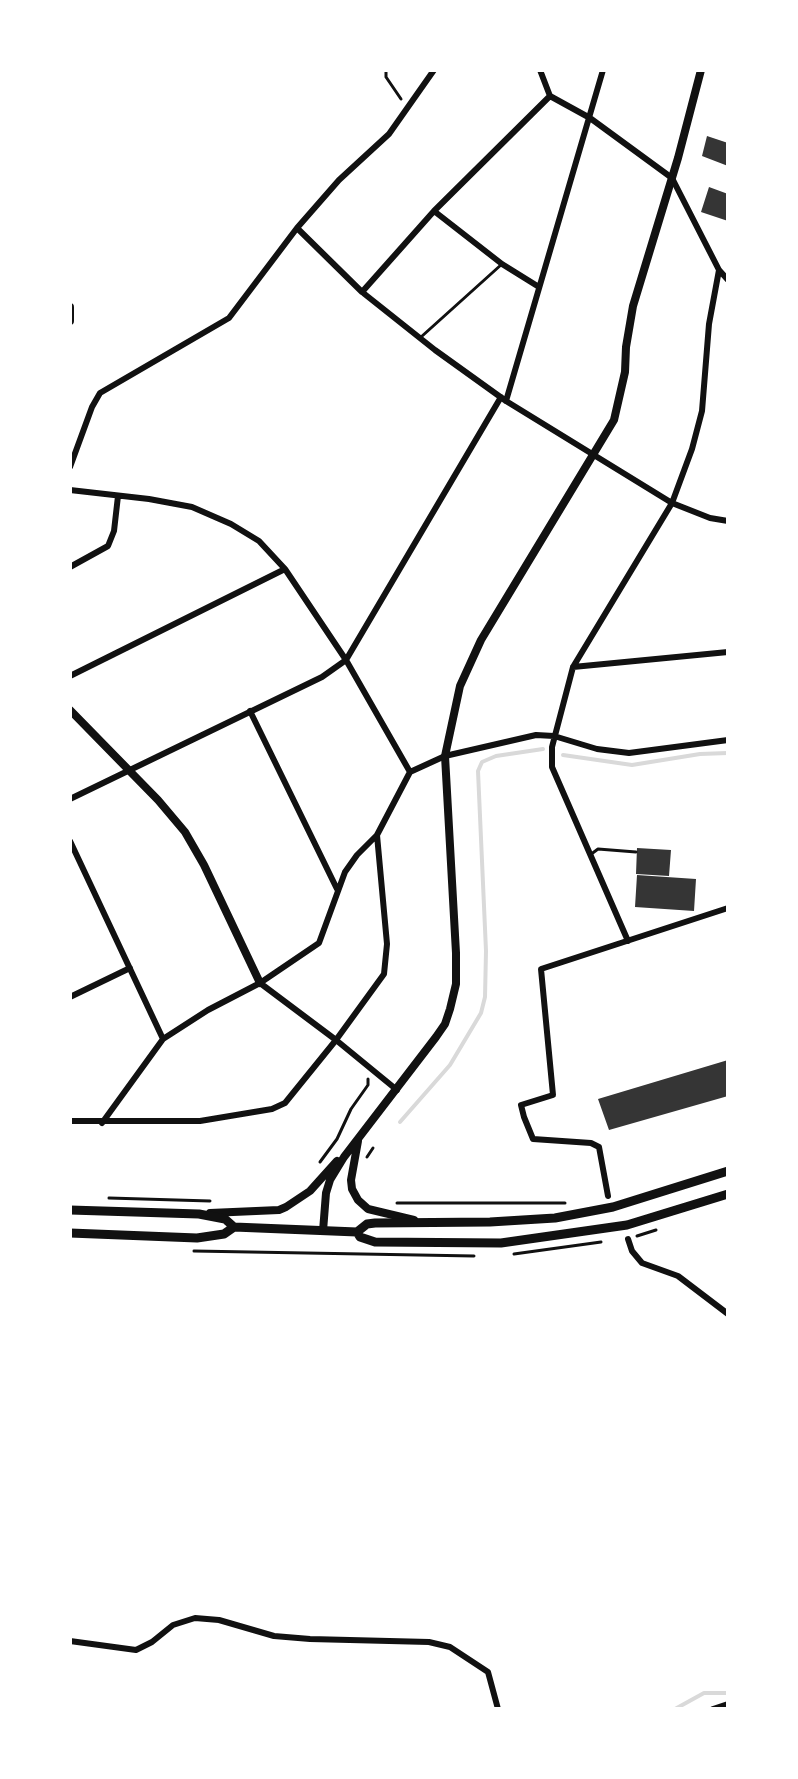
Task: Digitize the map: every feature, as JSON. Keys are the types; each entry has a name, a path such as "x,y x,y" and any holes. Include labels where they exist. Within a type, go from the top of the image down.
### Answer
{"main road":[{"path":"70,1233 197,1238 224,1234 234,1227 357,1232 367,1224 555,1218 613,1207 728,1171"},
{"path":"357,1232 360,1237 375,1242 501,1243 550,1238 627,1225 728,1194"},
{"path":"70,1210 199,1214 225,1219 234,1227"}],"street":[{"path":"70,467 100,393 229,318 297,228 349,168 365,158 389,134 434,70"},
{"path":"540,70 550,96 590,118 672,178 719,270 728,280"},
{"path":"70,799 322,677 346,660 504,399 603,70"},
{"path":"323,1231 330,1180 445,1024 456,984 456,953 445,756 460,686 481,640 614,420 625,372 633,306 701,70"},
{"path":"362,292 434,211 550,96"},
{"path":"434,211 502,264 539,287"},
{"path":"297,228 362,292 504,399 672,503 710,518 728,521"},
{"path":"628,941 552,767 554,736 573,667 672,503 702,411 709,324 719,270"},
{"path":"70,307 70,321"},
{"path":"70,490 192,507 259,541 285,569 346,660 410,772"},
{"path":"70,567 108,546 114,531 118,496"},
{"path":"70,676 285,569"},
{"path":"573,667 728,652"},
{"path":"70,710 174,817 191,841 260,983 397,1090"},
{"path":"250,711 337,889"},
{"path":"102,1123 163,1039 208,1010 260,983 319,943 337,889 357,855 377,835 410,772 445,756 536,735 554,736 597,749 629,753 726,740"},
{"path":"70,1121 200,1121 272,1109 285,1103 377,985 387,962 377,835"},
{"path":"70,841 163,1039"},
{"path":"608,1196 599,1147 591,1143 533,1139 521,1105 553,1095 541,969 726,912"},
{"path":"70,997 130,968"},
{"path":"199,1214 279,1210 286,1207 310,1191 360,1137"},
{"path":"360,1137 351,1180 358,1200 368,1209 431,1224"},
{"path":"628,1239 632,1251 642,1263 678,1276 728,1314"},
{"path":"70,1641 136,1650 173,1625 195,1618 219,1620 274,1636 429,1642 450,1647 488,1672 498,1709"},
{"path":"713,1709 728,1704"}],"lane":[{"path":"421,337 502,264"},
{"path":"590,855 598,849 636,852"}],"path":[{"path":"386,70 386,77 408,109"},
{"path":"318,1164 337,1139 351,1109 368,1085 365,1074"},
{"path":"360,1166 373,1148"},
{"path":"101,1198 209,1201"},
{"path":"395,1203 565,1203"},
{"path":"508,1255 609,1241"},
{"path":"181,1250 478,1256"}],"building":[{"path":"707,136 728,143 728,166 702,156"},
{"path":"709,187 728,194 728,221 701,212"},
{"path":"637,848 671,850 669,876 636,874"},
{"path":"637,875 696,879 694,911 635,907"},
{"path":"728,1060 728,1096 609,1130 598,1099"}],"waterway":[{"path":"400,1122 450,1065 481,1013 485,997 486,951 478,771 482,762 496,756 543,749"},
{"path":"563,755 632,765 700,754 728,753"},
{"path":"675,1709 704,1693 728,1693"}]}
